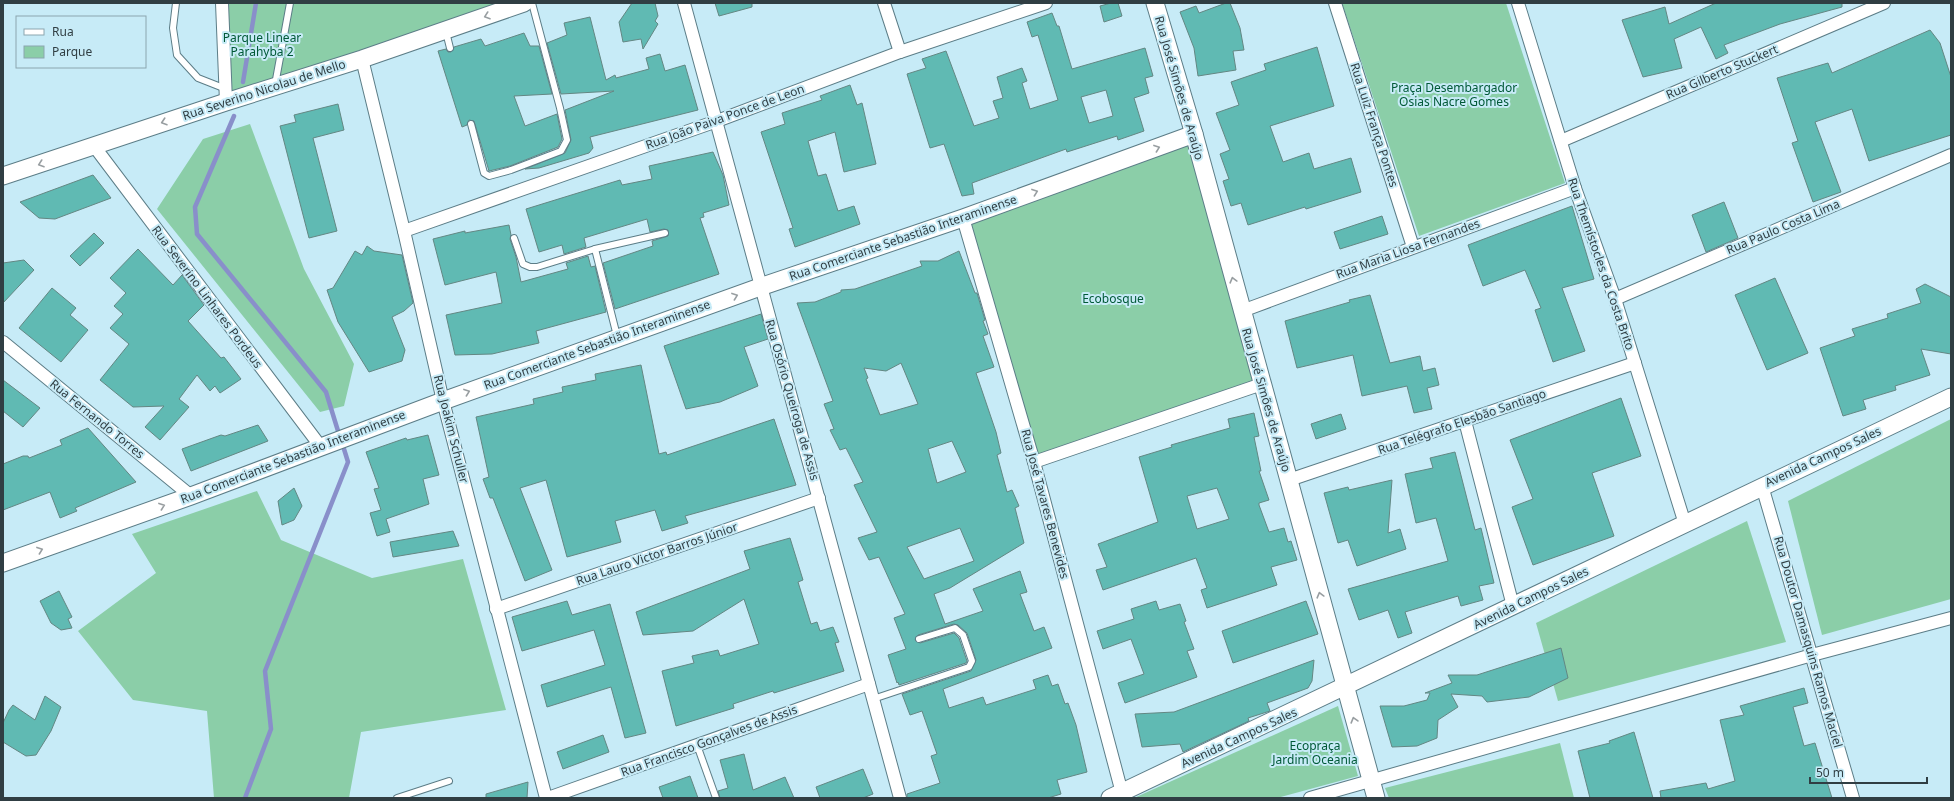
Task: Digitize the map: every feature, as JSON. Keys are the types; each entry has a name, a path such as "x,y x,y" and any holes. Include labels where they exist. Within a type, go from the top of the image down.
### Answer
{"street":[{"path":"222,3 226,95"},
{"name":"Rua Severino Nicolau de Mello","path":"3,176 94,146 226,95 275,87 362,59 524,3"},
{"name":"Rua Osório Queiroga de Assis","path":"684,3 900,798"},
{"path":"884,3 900,52"},
{"name":"Rua João Paiva Ponce de Leon","path":"404,231 716,121 900,52 1046,3"},
{"name":"Rua José Simões de Araújo","path":"1155,3 1194,134 1376,798"},
{"name":"Rua Luiz França Pontes","path":"1335,3 1413,247"},
{"name":"Rua Themístocles da Costa Brito","path":"1518,3 1575,188 1615,299 1685,524"},
{"name":"Rua Gilberto Stuckert","path":"1561,141 1884,3"},
{"name":"Rua Joakim Schuller","path":"362,59 404,231 443,401 496,609 547,798"},
{"name":"Rua Comerciante Sebastião Interaminense","path":"3,563 191,496 443,401 760,286 963,218 1194,134"},
{"name":"Rua Severino Linhares Pordeus","path":"94,146 321,447"},
{"name":"Rua Paulo Costa Lima","path":"1615,299 1951,155"},
{"name":"Rua Maria Liosa Fernandes","path":"1242,311 1575,188"},
{"name":"Rua José Tavares Benevides","path":"963,218 1034,462 1116,795"},
{"name":"Rua Fernando Torres","path":"3,342 191,496"},
{"name":"Rua Telégrafo Elesbão Santiago","path":"1288,480 1635,363"},
{"path":"1034,462 1262,384"},
{"name":"Avenida Campos Sales","path":"1116,795 1345,688 1762,486 1951,397"},
{"path":"1465,420 1514,606"},
{"name":"Rua Doutor Damasquins Ramos Maciel","path":"1762,486 1854,798"},
{"name":"Rua Lauro Victor Barros Júnior","path":"496,609 819,498"},
{"path":"1310,798 1812,654 1951,618"},
{"name":"Rua Francisco Gonçalves de Assis","path":"547,798 869,684"}],"lane":[{"path":"176,3 173,28 177,55 198,78 226,95"},
{"path":"275,87 290,3"},
{"path":"471,124 484,173 489,176 511,170 561,151 566,140 560,108 532,3"},
{"path":"446,30 450,48"},
{"path":"514,238 523,264 530,267 537,267 595,249 665,232"},
{"path":"595,249 617,338"},
{"path":"873,699 887,696 969,667 972,661 964,635 955,628 919,639"},
{"path":"697,745 716,798"},
{"path":"397,798 449,781"}],"green space":[{"name":"Parque Linear Parahyba 2","path":"218,3 511,3 223,103"},
{"name":"Praça Desembargador Osias Nacre Gomes","path":"1342,3 1506,3 1565,183 1419,236"},
{"path":"250,124 304,269 354,364 344,406 320,412 157,209 203,139"},
{"name":"Ecobosque","path":"1194,134 1262,384 1034,462 963,218"},
{"path":"1951,419 1951,599 1822,635 1788,501"},
{"path":"257,491 281,540 372,578 463,559 506,710 361,732 349,798 214,798 207,711 133,700 78,631 156,573 132,534"},
{"path":"1747,521 1786,642 1558,701 1536,623"},
{"name":"Ecopraça Jardim Oceania","path":"1338,706 1358,776 1277,798 1134,798"},
{"path":"1560,743 1574,798 1389,798 1385,788"}],"building":[{"path":"632,3 655,3 658,16 655,21 658,24 643,49 641,39 623,42 619,22"},
{"path":"715,3 752,3 752,7 719,16"},
{"path":"1118,3 1122,16 1104,22 1100,6"},
{"path":"1226,3 1230,3 1240,28 1244,50 1233,51 1236,70 1198,76 1194,48 1180,12 1196,6 1199,13"},
{"path":"1716,3 1842,3 1842,7 1780,24 1724,45 1728,53 1716,59 1701,27 1674,39 1682,68 1643,77 1622,20 1665,7 1669,24"},
{"path":"1052,13 1057,26 1059,26 1072,69 1145,48 1153,76 1145,78 1149,93 1134,98 1144,131 1118,140 1117,136 1067,152 1066,149 972,183 974,194 962,196 944,144 930,148 907,74 926,68 922,59 946,51 974,126 999,118 993,101 1003,98 997,77 1022,68 1027,81 1022,83 1030,109 1058,100 1038,35 1032,37 1027,22","holes":["1106,90 1113,116 1089,123 1081,97"]},
{"path":"590,17 606,80 615,75 616,78 649,69 646,58 660,54 665,71 685,65 698,110 590,137 593,148 589,153 539,168 525,169 565,153 571,140 565,110 614,91 561,94 547,43 567,35 564,23"},
{"path":"1930,30 1940,43 1951,77 1951,135 1869,161 1852,109 1815,122 1841,192 1813,202 1792,143 1798,141 1777,78 1828,63 1832,73"},
{"path":"524,33 530,46 539,46 552,94 514,96 525,126 557,114 562,139 558,147 510,166 489,171 474,121 469,120 467,125 462,127 438,51 446,49 448,52 451,52 454,47 481,39 485,46"},
{"path":"1317,47 1334,106 1270,126 1283,162 1309,153 1314,169 1351,158 1361,192 1306,209 1305,207 1248,225 1241,203 1231,206 1223,181 1229,179 1220,154 1230,150 1216,113 1239,105 1231,82 1266,70 1264,64"},
{"path":"850,85 857,105 862,103 876,164 844,172 835,132 808,141 818,176 826,174 838,211 854,206 860,224 795,247 789,229 793,228 761,132 785,124 782,113 822,100 820,96"},
{"path":"338,104 344,130 313,138 337,231 309,238 280,126 296,122 294,115"},
{"path":"713,152 723,175 729,205 703,213 704,217 700,218 719,274 615,309 603,263 653,246 652,241 668,236 668,230 664,229 650,232 647,219 584,238 586,247 564,254 562,245 539,252 526,209 620,180 622,185 652,179 649,166"},
{"path":"93,175 111,198 55,219 39,218 20,202"},
{"path":"1724,202 1738,238 1706,252 1692,215"},
{"path":"1572,206 1594,279 1562,288 1585,351 1553,362 1535,310 1541,308 1525,270 1483,286 1468,245"},
{"path":"1382,216 1388,234 1340,249 1334,232"},
{"path":"509,225 511,235 510,239 516,257 521,282 568,269 566,263 588,256 591,267 595,266 606,312 536,331 539,343 492,354 455,355 446,315 502,303 496,272 445,285 433,239 465,231 465,233"},
{"path":"94,233 104,243 80,266 70,256"},
{"path":"367,246 374,251 402,255 413,303 404,311 392,317 405,350 402,361 369,372 338,322 327,290 333,288 355,251 362,255"},
{"path":"138,249 173,285 182,275 204,305 188,321 221,358 224,357 241,379 220,393 215,386 210,391 197,375 179,399 189,407 160,440 145,427 164,406 133,407 100,380 129,344 110,328 123,314 114,306 126,293 110,278"},
{"path":"959,251 975,293 977,293 985,320 983,321 988,334 983,336 994,367 976,373 996,432 1001,453 997,455 1007,492 1012,490 1019,506 1015,508 1024,543 950,588 934,594 945,624 983,611 973,589 1020,571 1027,592 1020,594 1034,631 1044,627 1052,648 943,689 949,708 983,697 986,705 1036,689 1033,680 1048,675 1052,686 1058,684 1065,704 1068,703 1076,725 1087,772 1057,780 1061,794 1048,798 907,798 907,794 940,783 931,756 937,754 922,711 910,715 902,694 971,671 976,660 967,633 958,625 954,624 918,635 915,640 920,643 954,633 959,638 967,661 966,663 899,685 898,682 897,683 888,655 906,649 894,618 905,614 879,557 869,560 858,538 877,532 854,485 863,482 846,448 840,450 830,430 834,429 824,404 833,401 797,303 815,302 841,292 841,290 855,289 922,266 920,261 938,261","holes":["901,363 918,404 880,415 866,379 868,378 864,368 886,371","952,441 966,472 937,483 928,449","960,528 974,561 924,579 907,547"]},
{"path":"24,260 34,270 3,303 3,263"},
{"path":"1775,278 1808,353 1767,370 1735,295"},
{"path":"1925,284 1951,297 1951,354 1921,349 1930,375 1895,386 1896,390 1863,400 1866,409 1843,416 1820,348 1855,336 1852,329 1888,318 1887,314 1921,303 1916,289"},
{"path":"52,288 76,308 70,315 88,330 61,362 19,328"},
{"path":"1370,295 1390,363 1420,356 1423,371 1435,368 1439,385 1427,388 1432,409 1414,413 1407,386 1362,396 1353,355 1297,368 1285,321 1350,302 1349,300"},
{"path":"761,314 768,339 744,347 758,386 720,402 686,409 664,346"},
{"path":"641,365 659,454 666,452 667,455 774,419 796,485 685,516 688,523 662,531 655,510 615,521 621,542 567,557 546,480 520,488 552,570 525,581 493,498 490,498 483,479 489,477 476,417 534,404 533,399 563,392 562,387 596,380 595,374"},
{"path":"3,380 40,408 23,427 3,411"},
{"path":"1621,398 1641,456 1592,473 1614,536 1533,565 1512,507 1533,499 1510,440"},
{"path":"1254,413 1259,436 1254,437 1261,471 1259,471 1269,500 1259,503 1259,505 1269,532 1284,528 1288,542 1291,541 1297,560 1271,567 1277,585 1207,608 1201,590 1207,588 1196,558 1103,590 1096,570 1107,567 1098,544 1158,522 1139,457 1172,447 1171,445 1230,428 1228,419","holes":["1217,488 1229,519 1197,529 1187,496"]},
{"path":"1341,414 1346,429 1316,439 1311,424"},
{"path":"258,425 268,441 191,471 182,449 221,435 225,436"},
{"path":"88,428 136,482 75,508 77,511 60,518 50,492 3,510 3,464 23,456 28,456 29,458 62,445 60,440"},
{"path":"428,435 439,475 423,479 429,504 386,519 390,532 377,536 370,513 381,510 374,489 379,488 366,452 406,438 407,440"},
{"path":"1455,452 1475,530 1481,528 1494,583 1479,586 1483,600 1461,606 1458,596 1405,612 1412,633 1398,638 1388,610 1359,620 1348,589 1448,561 1436,518 1416,523 1405,474 1433,468 1430,458"},
{"path":"1392,480 1388,533 1400,529 1406,549 1357,566 1348,540 1338,543 1324,493 1348,487 1349,490"},
{"path":"294,488 302,506 294,520 282,525 278,501"},
{"path":"453,531 459,546 393,557 390,542"},
{"path":"790,538 803,580 798,582 811,624 817,622 820,631 833,627 839,642 835,643 844,671 733,704 734,708 676,726 662,671 694,663 692,656 718,650 720,656 759,644 744,599 693,631 643,635 636,612 750,569 744,551"},
{"path":"59,591 72,617 68,619 72,628 61,630 51,623 40,601"},
{"path":"567,601 572,615 610,604 646,733 625,738 611,687 547,707 541,685 605,665 594,630 522,651 512,617"},
{"path":"1156,601 1159,610 1180,604 1186,621 1184,622 1194,649 1187,651 1197,677 1125,703 1118,683 1144,674 1131,639 1103,649 1097,631 1134,619 1131,609"},
{"path":"1306,601 1318,634 1233,663 1222,631"},
{"path":"1561,648 1568,678 1529,697 1487,702 1482,696 1451,694 1458,707 1438,720 1437,738 1417,746 1392,747 1380,706 1404,706 1427,700 1430,693 1425,693 1452,683 1448,675 1477,675"},
{"path":"1314,660 1312,681 1308,688 1267,703 1270,711 1248,718 1249,721 1183,752 1180,744 1142,747 1135,714 1174,712"},
{"path":"1804,688 1808,703 1793,707 1804,746 1815,743 1832,798 1661,798 1660,791 1706,783 1708,789 1735,781 1720,720 1744,715 1740,706"},
{"path":"45,696 61,707 51,731 36,755 26,756 3,742 3,723 13,705 35,720"},
{"path":"1634,732 1653,798 1590,798 1578,751 1610,743 1609,741"},
{"path":"603,735 609,752 563,769 557,752"},
{"path":"744,754 753,790 785,777 794,798 720,798 718,791 728,788 720,760"},
{"path":"863,769 873,794 863,798 820,798 816,787"},
{"path":"690,776 698,798 663,798 659,787"},
{"path":"528,782 527,798 486,798 486,794"}],"waterway":[{"path":"243,82 256,3"},
{"path":"234,116 195,207 197,234 326,392 338,431"},
{"path":"245,798 271,729 265,671 348,462 344,449"}]}
